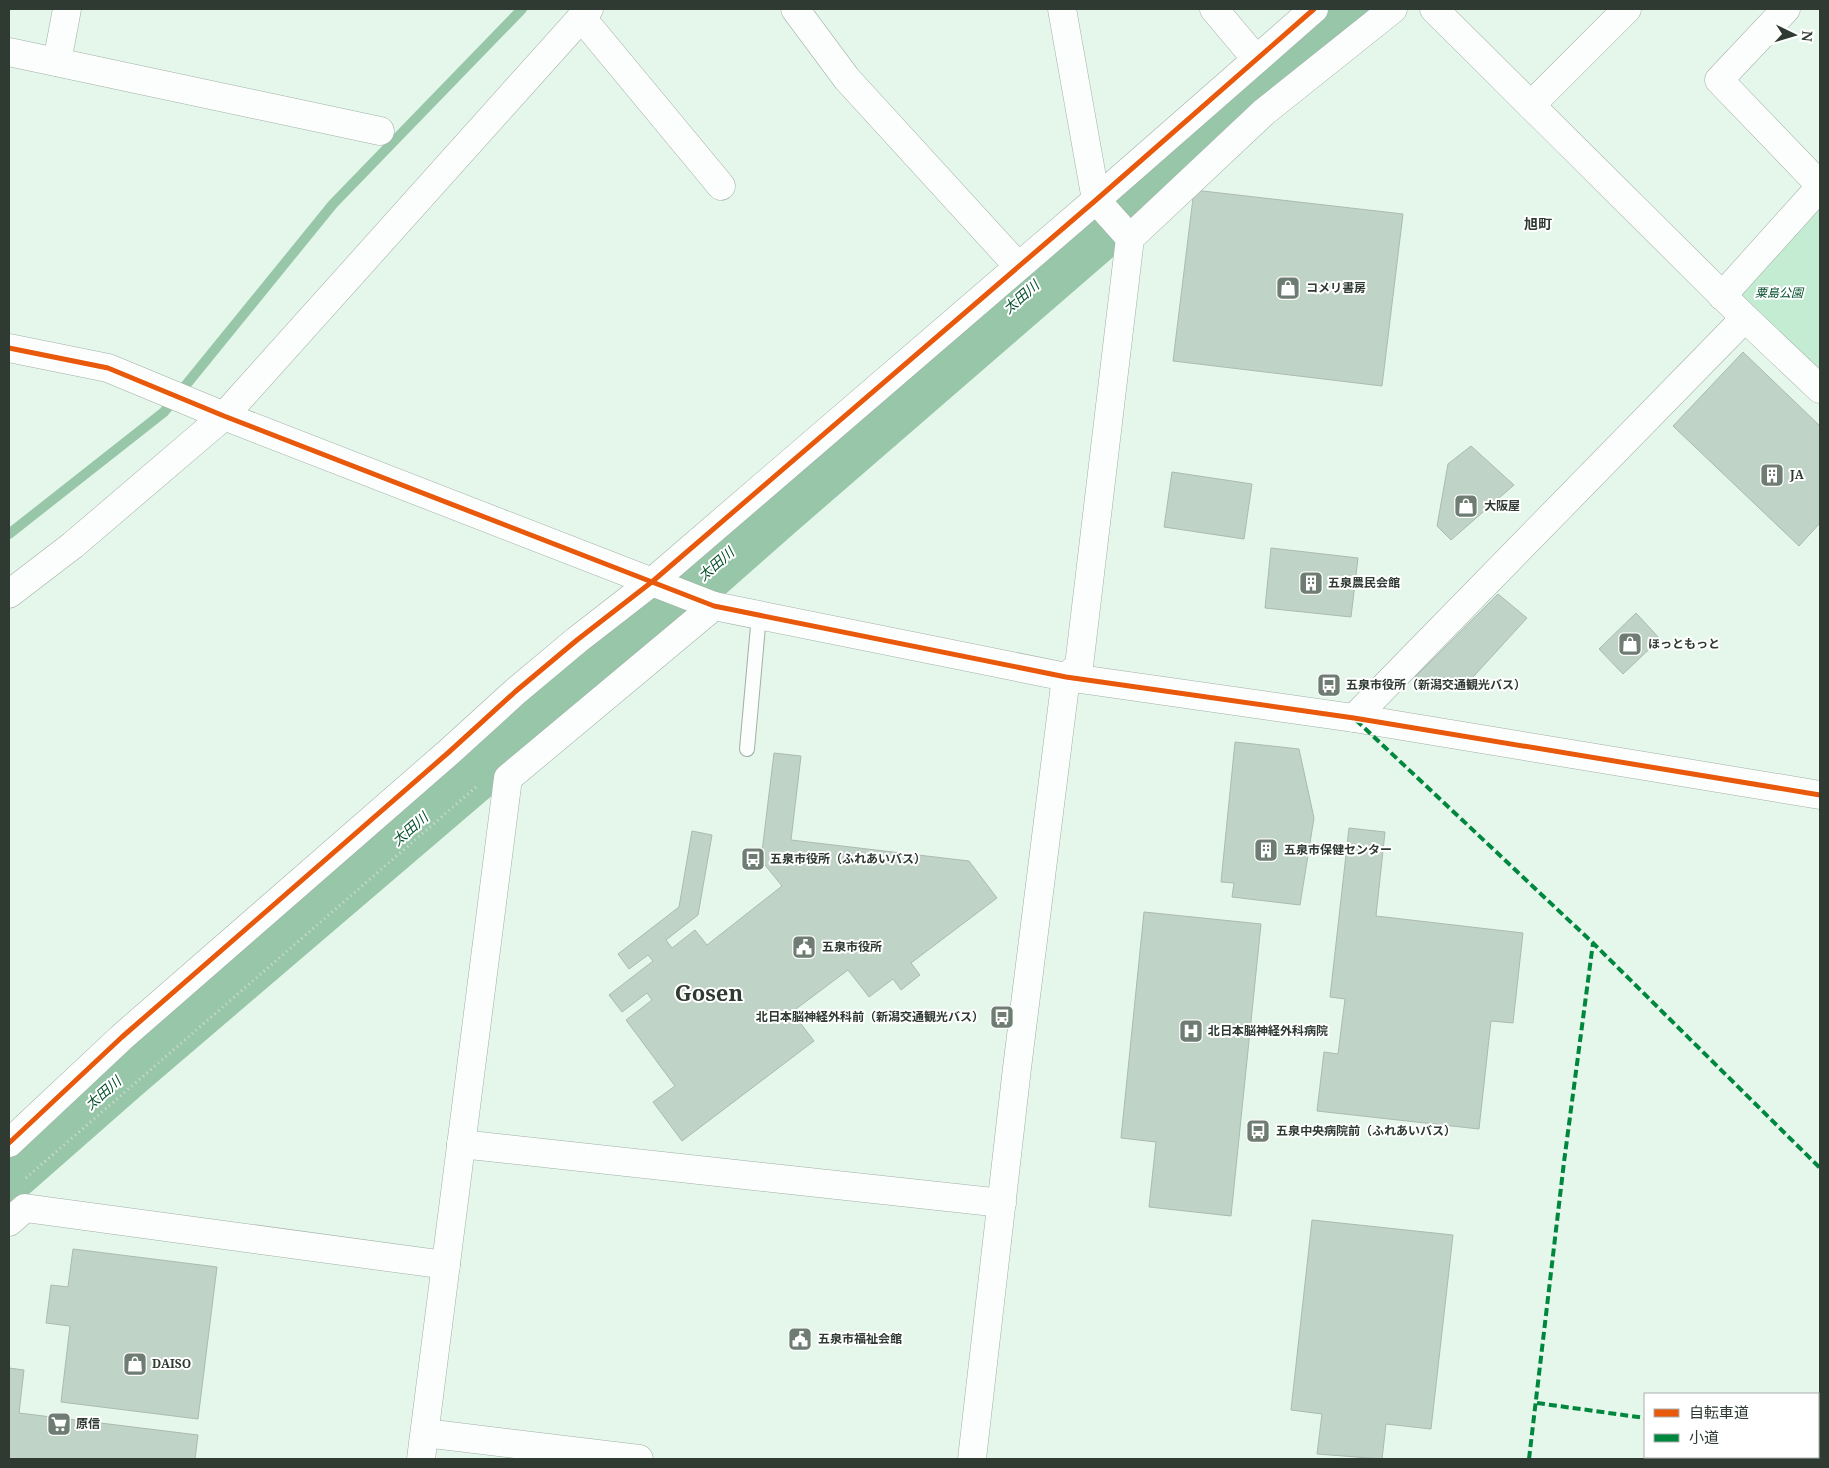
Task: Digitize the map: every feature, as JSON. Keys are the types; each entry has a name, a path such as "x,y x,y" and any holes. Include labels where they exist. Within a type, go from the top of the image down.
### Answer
{"street":[{"path":"57,62 67,9"},
{"path":"795,9 847,79 1018,266"},
{"path":"1062,9 1096,200 1130,238"},
{"path":"1214,9 1256,59"},
{"path":"9,1143 122,1037 516,692 577,640 653,581 1096,200 1314,9"},
{"path":"972,1459 1066,677 1079,666 1130,238 1264,112 1393,9"},
{"path":"1434,9 1744,318 1820,389"},
{"path":"1531,105 1627,9"},
{"path":"1722,296 1820,186 1719,80 1786,9"},
{"path":"9,594 73,545 224,416 585,13 721,186"},
{"path":"9,52 380,131"},
{"path":"1354,718 1744,318"},
{"path":"9,348 108,368 224,416 714,606 1066,677 1354,718 1820,795"},
{"path":"422,1459 508,778 714,606"},
{"path":"461,1144 1002,1203"},
{"path":"9,1222 25,1208 446,1265"},
{"path":"425,1433 639,1459"}],"lane":[{"path":"747,749 759,614"}],"path":[{"path":"23,1182 58,1149 481,782"}],"green space":[{"name":"粟島公園","path":"1820,187 1820,389 1722,296"}],"building":[{"name":"コメリ書房","path":"1194,190 1403,214 1382,386 1173,361"},
{"name":"JA","path":"1743,352 1820,426 1820,523 1799,546 1673,426"},
{"name":"大阪屋","path":"1471,446 1514,485 1451,540 1437,526 1448,464"},
{"path":"1172,472 1252,484 1244,539 1164,527"},
{"name":"五泉農民会館","path":"1271,548 1358,558 1351,617 1265,608"},
{"path":"1498,594 1527,618 1463,688 1415,677"},
{"name":"ほっともっと","path":"1636,613 1660,639 1623,674 1599,649"},
{"name":"五泉市保健センター","path":"1235,742 1299,749 1314,818 1300,905 1232,897 1234,883 1221,882"},
{"name":"五泉市役所","path":"774,753 801,756 791,840 969,861 997,898 911,963 920,975 901,990 893,979 869,997 848,970 792,1012 814,1041 682,1141 653,1102 675,1086 626,1020 652,1000 647,993 622,1012 609,995 653,961 648,955 629,969 618,954 679,907 692,831 712,835 698,915 666,940 672,948 695,930 707,945 782,886 761,860"},
{"path":"1349,828 1385,832 1376,916 1523,933 1513,1023 1491,1021 1479,1129 1317,1111 1324,1052 1338,1054 1345,999 1330,997"},
{"name":"北日本脳神経外科病院","path":"1144,912 1261,924 1231,1216 1149,1207 1156,1142 1121,1138"},
{"path":"1312,1220 1453,1235 1431,1429 1386,1424 1382,1459 1317,1454 1322,1414 1291,1410"},
{"name":"DAISO","path":"73,1249 217,1267 198,1419 61,1402 70,1326 46,1323 51,1285 68,1287"},
{"name":"原信","path":"9,1368 24,1370 19,1413 198,1435 195,1459 9,1459"}],"waterway":[{"path":"9,534 164,412 333,204 522,9"},
{"name":"太田川","path":"9,1173 124,1072 634,636 1248,102 1352,9"}],"marked path":[{"path":"1356,720 1593,943 1820,1168"},
{"path":"1529,1459 1564,1162 1593,943"},
{"path":"1537,1403 1644,1418"}],"cycle path":[{"path":"9,1143 122,1037 449,752 516,691 577,640 653,581 1096,200 1314,9"},
{"path":"9,348 108,368 224,416 714,606 1066,677 1354,718 1820,795"}],"place":[{"name":"コメリ書房","path":"1288,288"},
{"name":"JA","path":"1772,475"},
{"name":"大阪屋","path":"1466,506"},
{"name":"五泉農民会館","path":"1311,583"},
{"name":"ほっともっと","path":"1630,644"},
{"name":"五泉市役所（新潟交通観光バス）","path":"1329,685"},
{"name":"五泉市保健センター","path":"1266,850"},
{"name":"五泉市役所（ふれあいバス）","path":"753,859"},
{"name":"五泉市役所","path":"804,947"},
{"name":"北日本脳神経外科前（新潟交通観光バス）","path":"1002,1017"},
{"name":"北日本脳神経外科病院","path":"1191,1031"},
{"name":"五泉中央病院前（ふれあいバス）","path":"1258,1131"},
{"name":"五泉市福祉会館","path":"800,1339"},
{"name":"DAISO","path":"135,1364"},
{"name":"原信","path":"59,1424"}],"district":[{"name":"旭町","path":"1538,224"},
{"name":"Gosen","path":"709,993"}]}
